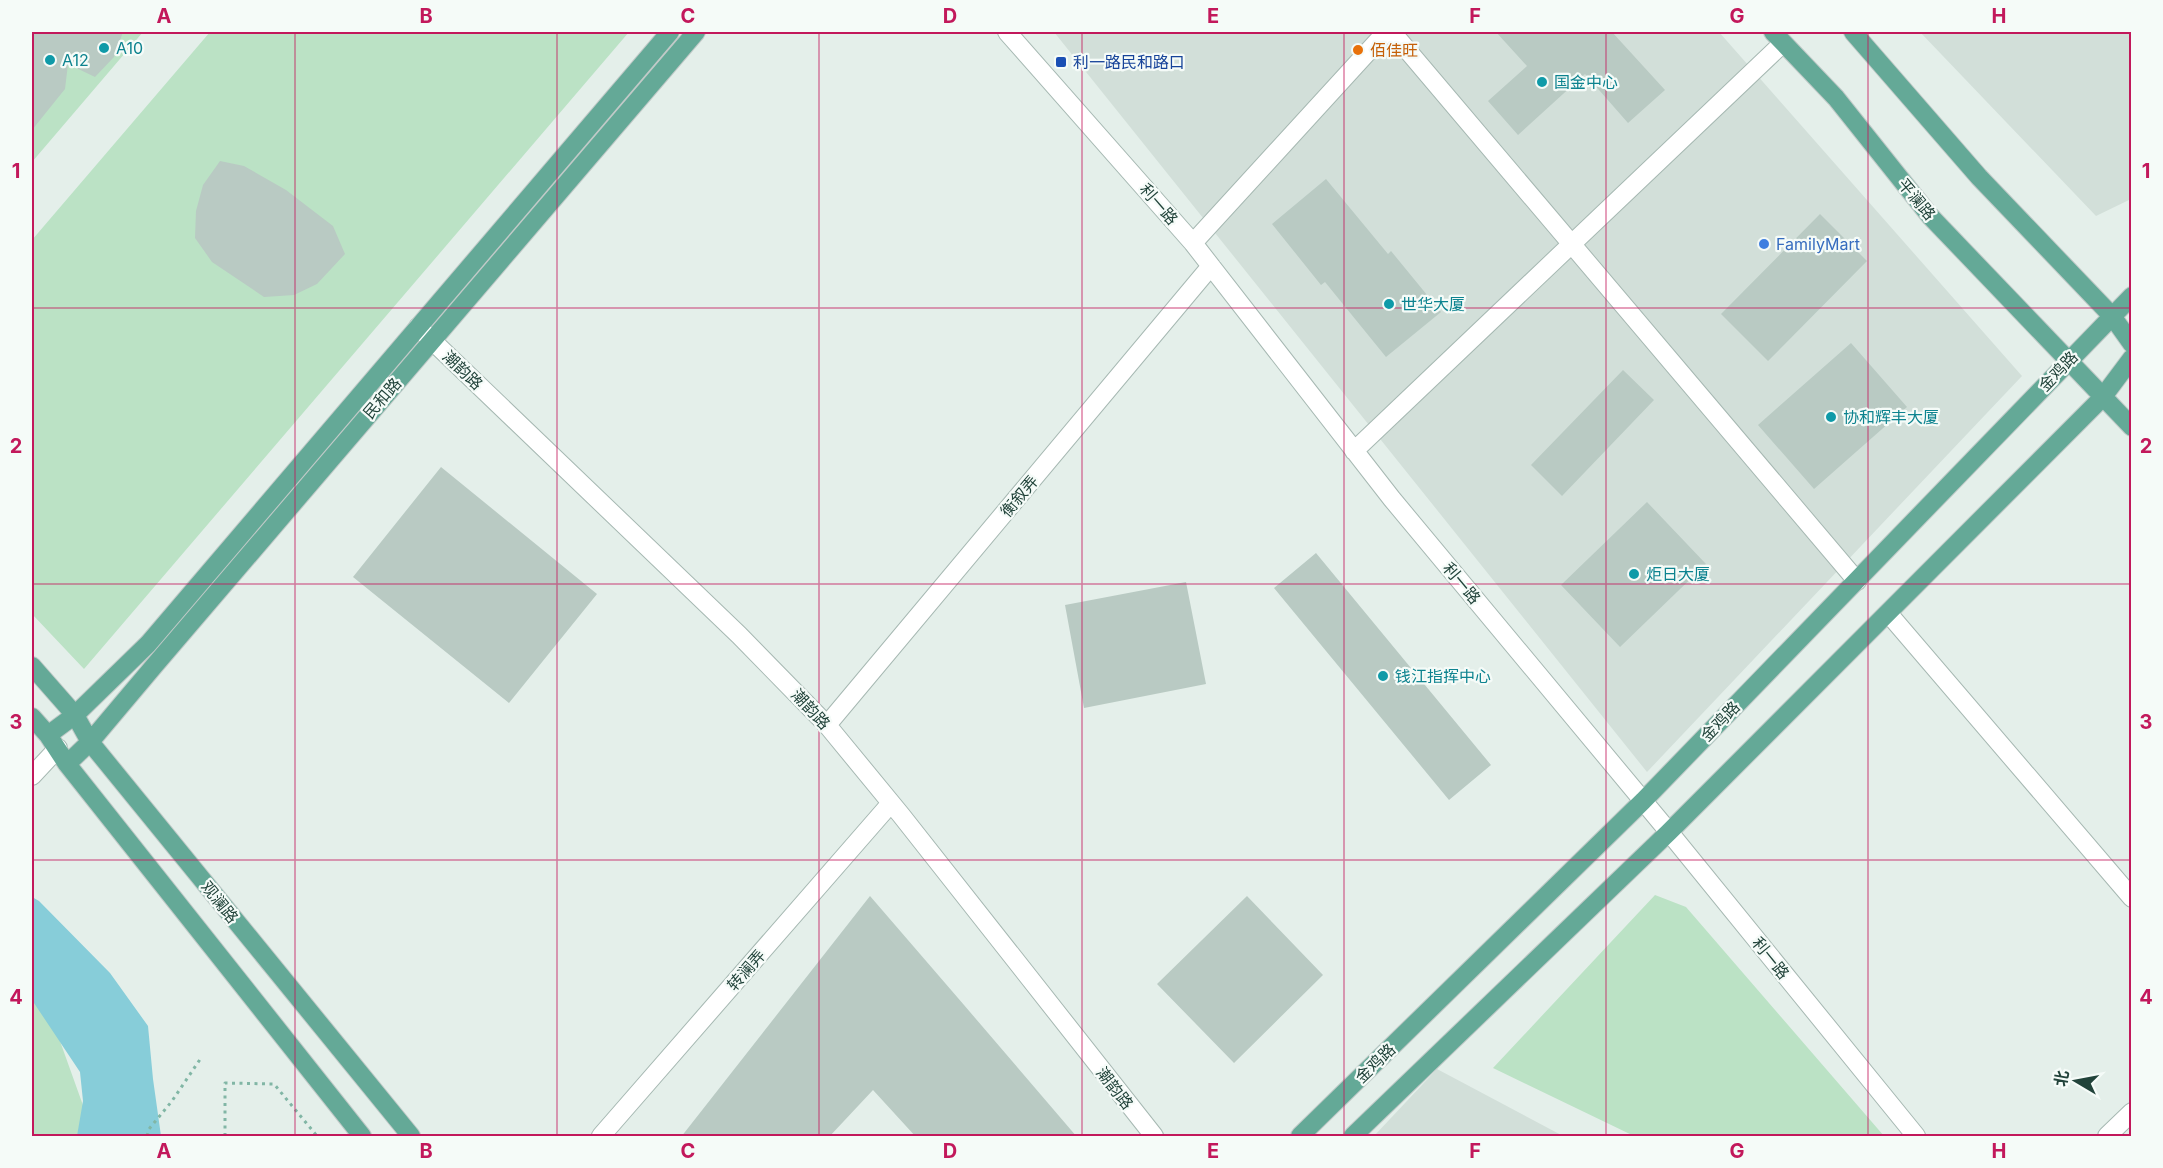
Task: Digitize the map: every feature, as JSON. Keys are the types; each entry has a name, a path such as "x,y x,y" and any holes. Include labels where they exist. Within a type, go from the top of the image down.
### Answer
{"main road":[{"name":"民和路","path":"53,741 75,715 148,644 670,32"},
{"name":"民和路","path":"67,764 90,742 696,32"},
{"path":"1853,32 1979,177 2112,316 2132,344"},
{"name":"平澜路","path":"1778,37 1836,98 1930,216 2132,427"},
{"name":"金鸡路","path":"1300,1137 1643,801 2132,296"},
{"path":"1353,1137 1669,832 1888,613 2102,398 2132,358"},
{"name":"观澜路","path":"32,666 75,715 90,742 411,1137"},
{"name":"观澜路","path":"32,717 362,1137"}],"street":[{"path":"1193,243 1386,32"},
{"path":"1392,32 1857,581"},
{"name":"利一路","path":"1012,33 1193,243 1392,499 1669,832 1916,1137"},
{"path":"1354,451 1572,244 1778,37"},
{"name":"衡叙弄","path":"827,725 1211,266"},
{"name":"潮韵路","path":"418,327 731,627 827,725 1154,1137"},
{"path":"1888,613 2132,898"},
{"path":"32,776 53,741"},
{"name":"转澜弄","path":"602,1137 891,803"},
{"path":"2107,1137 2132,1112"}],"path":[{"path":"147,1137 149,1129 172,1101 201,1058"},
{"path":"225,1137 225,1083 274,1084 317,1137"}],"shaded area":[{"path":"1054,32 1719,32 2022,376 1647,772"},
{"path":"1920,32 2131,32 2131,199 2096,216"},
{"path":"1437,1069 1563,1136 1374,1136"}],"green space":[{"path":"32,32 143,32 32,162"},
{"path":"210,32 629,32 84,669 32,614 32,240"},
{"path":"1655,895 1686,907 1884,1136 1634,1136 1493,1068"},
{"path":"32,963 94,1136 32,1136"}],"water":[{"path":"32,897 39,901 110,973 148,1026 161,1136 77,1136 83,1101 80,1072 32,1000"}],"building":[{"name":"A12","path":"32,32 123,32 114,57 95,77 68,64 65,89 32,130"},
{"name":"国金中心","path":"1496,32 1612,32 1665,90 1628,123 1585,74 1518,135 1488,101 1527,66"},
{"path":"220,161 244,166 286,190 333,226 345,254 317,284 294,295 264,297 212,262 195,238 196,211 203,185"},
{"path":"1326,179 1388,254 1391,251 1441,312 1386,357 1325,282 1321,285 1272,224"},
{"path":"1820,214 1867,261 1768,361 1721,314"},
{"name":"协和辉丰大厦","path":"1851,343 1907,407 1814,489 1758,425"},
{"path":"1623,370 1654,400 1562,496 1531,465"},
{"path":"441,467 597,594 509,703 353,577"},
{"name":"炬日大厦","path":"1647,502 1706,564 1620,647 1561,585"},
{"name":"钱江指挥中心","path":"1316,553 1491,765 1449,800 1274,588"},
{"path":"1186,582 1206,684 1084,708 1065,605"},
{"path":"870,896 1077,1137 916,1137 873,1090 829,1137 681,1137"},
{"path":"1247,896 1323,975 1234,1063 1157,984"}],"place":[{"name":"A10","path":"104,48"},
{"name":"佰佳旺","path":"1358,50"},
{"name":"A12","path":"50,60"},
{"name":"利一路民和路口","path":"1061,62"},
{"name":"国金中心","path":"1542,82"},
{"name":"FamilyMart","path":"1764,244"},
{"name":"世华大厦","path":"1389,304"},
{"name":"协和辉丰大厦","path":"1831,417"},
{"name":"炬日大厦","path":"1634,574"},
{"name":"钱江指挥中心","path":"1383,676"}]}
